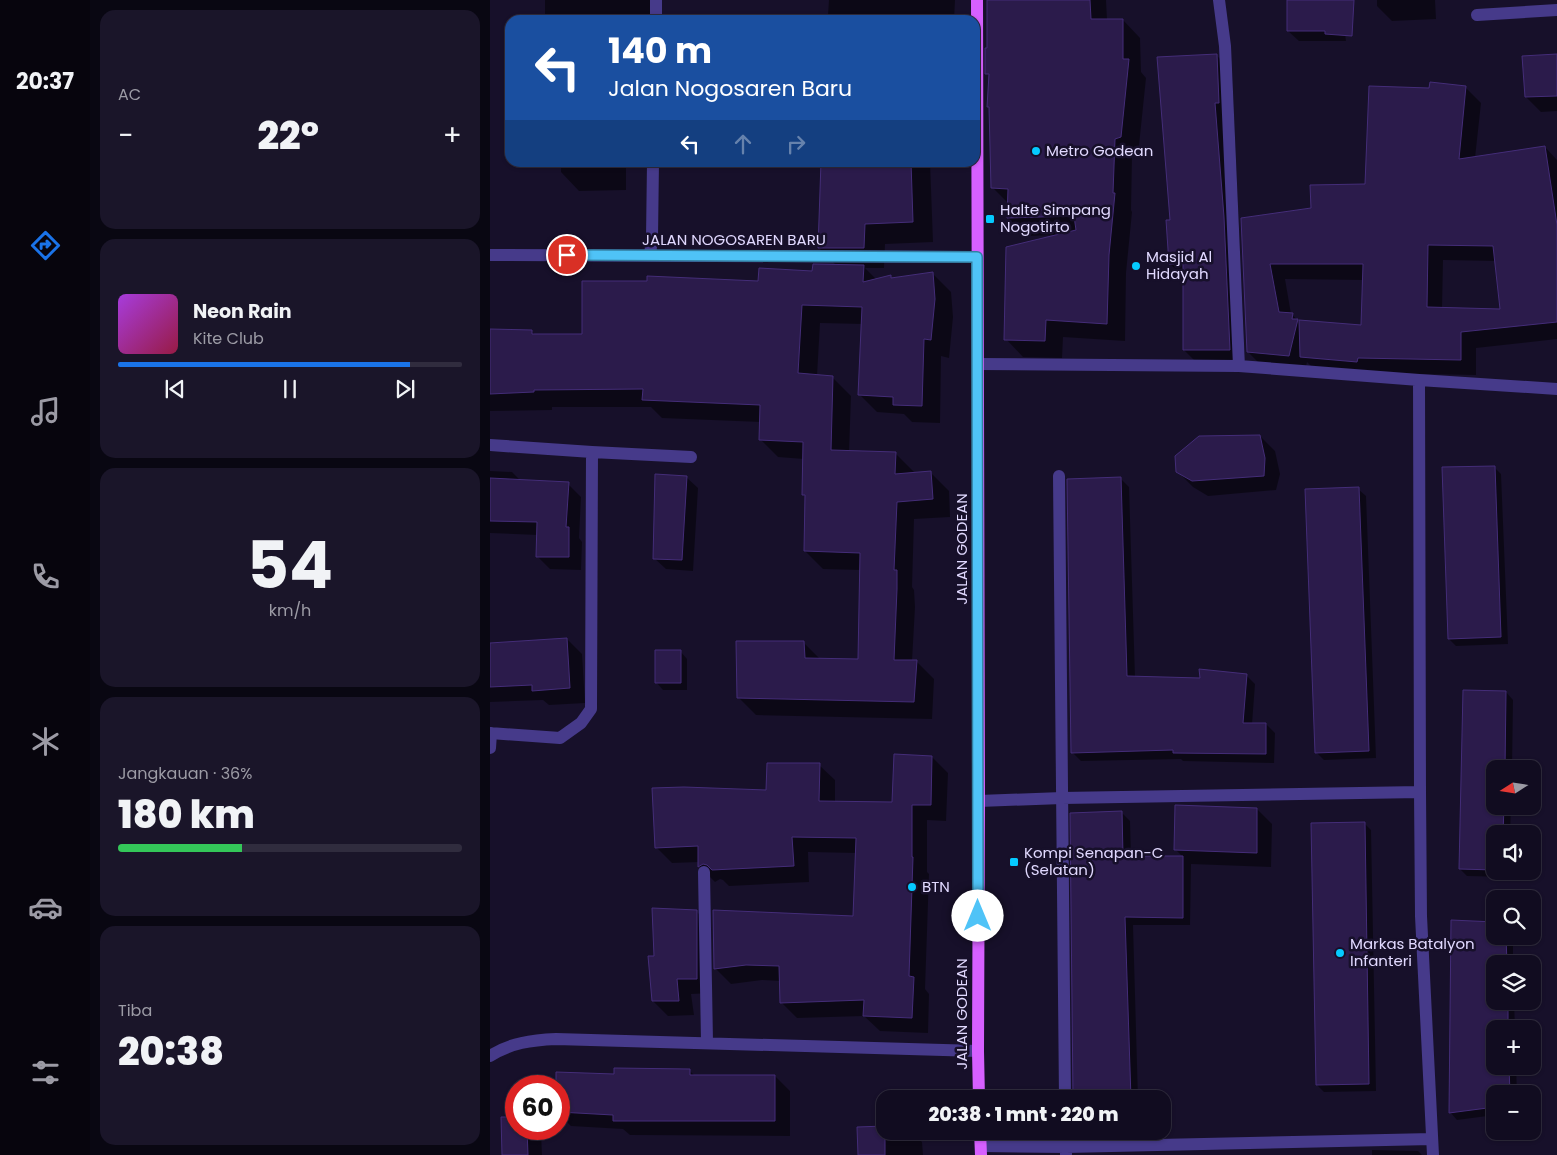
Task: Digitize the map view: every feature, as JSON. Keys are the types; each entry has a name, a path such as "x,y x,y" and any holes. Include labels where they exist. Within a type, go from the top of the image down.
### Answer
{"main road":[{"name":"JALAN GODEAN","path":"977,0 977,15"},
{"name":"JALAN GODEAN","path":"977,167 979,1090"}],"street":[{"path":"656,0 656,15"},
{"path":"1219,0 1225,46 1239,366"},
{"path":"1477,15 1557,10"},
{"path":"650,256 653,167"},
{"name":"JALAN NOGOSAREN BARU","path":"490,255 977,257"},
{"path":"978,364 1239,366 1557,388"},
{"path":"1420,380 1420,792 1422,916 1433,1155"},
{"path":"490,445 691,457"},
{"path":"490,748 490,733 560,738 581,723 591,709 592,452"},
{"path":"1059,476 1066,1090"},
{"path":"979,801 1420,792"},
{"path":"704,872 707,1042"},
{"path":"490,1056 502,1049 534,1040 556,1039 978,1051"},
{"path":"981,1151 1291,1149 1432,1139"}],"building":[{"path":"987,0 1090,0 1091,19 1123,19 1123,59 1129,59 1121,137 1115,139 1113,193 1115,193 1109,255 1107,324 1046,320 1045,341 1004,340 1006,247 1076,230 1074,216 1007,218 1008,189 991,188 989,107 987,107 989,74 985,74"},
{"path":"1287,0 1354,0 1352,36 1325,34 1325,31 1287,31"},
{"path":"1217,54 1219,103 1215,103 1224,217 1230,350 1183,350 1183,264 1169,264 1166,220 1170,220 1157,57"},
{"path":"1557,54 1557,96 1525,97 1522,56"},
{"path":"1430,82 1466,86 1459,159 1545,146 1557,225 1557,322 1461,332 1461,360 1358,358 1357,362 1300,357 1299,320 1361,325 1363,264 1270,264 1279,312 1293,313 1292,319 1298,319 1289,356 1247,352 1241,218 1311,208 1310,185 1365,184 1369,86 1429,88","holes":["1428,245 1493,246 1500,309 1427,307"]},
{"path":"821,167 911,167 913,222 865,224 864,248 818,248"},
{"path":"813,264 864,265 863,282 891,275 891,278 933,272 935,299 931,340 924,339 922,406 893,405 893,397 858,395 862,307 802,305 798,373 833,376 831,450 896,452 895,474 931,471 933,499 897,502 894,570 897,570 897,589 894,660 917,660 914,702 737,698 736,641 804,641 805,658 858,659 860,553 804,551 805,495 802,495 803,442 759,440 760,405 642,400 643,389 534,390 534,392 490,394 490,329 532,330 532,334 582,334 582,281 647,281 647,276 758,281 759,268 812,271"},
{"path":"1260,435 1265,458 1264,476 1192,481 1176,472 1175,456 1199,436"},
{"path":"1495,466 1501,637 1448,639 1442,467"},
{"path":"655,474 687,476 682,560 653,559"},
{"path":"1121,477 1127,676 1200,678 1199,669 1247,674 1243,723 1266,723 1266,754 1173,753 1173,750 1071,753 1067,479"},
{"path":"490,478 569,482 566,527 569,527 569,557 536,557 537,522 490,521"},
{"path":"1359,487 1369,751 1315,753 1305,489"},
{"path":"567,638 570,688 532,691 532,685 490,687 490,643"},
{"path":"655,650 681,650 681,683 655,683"},
{"path":"1463,690 1506,691 1505,760 1486,760 1486,815 1504,815 1503,825 1486,825 1486,870 1459,869"},
{"path":"894,754 932,756 931,805 912,805 913,857 909,976 914,977 912,1018 863,1016 864,1000 780,1003 779,966 746,965 714,969 713,910 853,916 856,838 792,837 794,866 712,870 703,864 698,867 698,846 655,848 652,788 684,787 766,790 767,763 820,763 819,801 892,802"},
{"path":"1175,805 1257,808 1257,853 1174,850"},
{"path":"1122,811 1123,856 1183,856 1183,918 1125,917 1131,1090 1073,1090 1070,813"},
{"name":"Markas Batalyon Infanteri","path":"1365,822 1369,1084 1316,1085 1311,823"},
{"path":"652,908 697,910 697,979 677,979 679,1001 652,1001 648,956 654,956"},
{"path":"1451,920 1486,922 1486,945 1506,945 1507,955 1486,955 1486,1010 1508,1010 1508,1020 1486,1020 1486,1075 1509,1075 1510,1085 1486,1085 1486,1108 1449,1113"},
{"path":"614,1068 690,1069 690,1075 775,1075 775,1121 613,1121 613,1115 570,1113 570,1075 556,1075 556,1072 614,1074"},
{"path":"501,1117 505,1117 505,1140 527,1140 528,1155 502,1155"},
{"path":"876,1126 876,1140 885,1140 885,1155 858,1155 857,1127"}],"place":[{"name":"Metro Godean","path":"1036,151"},
{"name":"Halte Simpang Nogotirto","path":"990,219"},
{"name":"Masjid Al Hidayah","path":"1136,266"},
{"name":"Kompi Senapan-C (Selatan)","path":"1014,862"},
{"name":"BTN","path":"912,887"},
{"name":"Markas Batalyon Infanteri","path":"1340,953"}],"route":[{"path":"567,255 977,257 978,916"}]}
